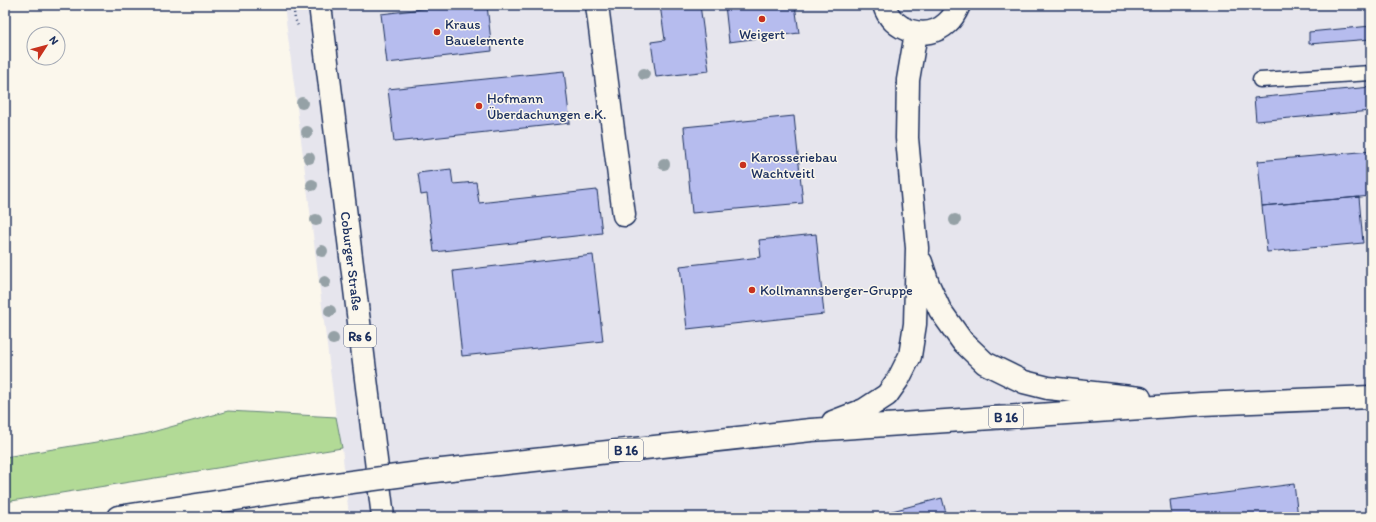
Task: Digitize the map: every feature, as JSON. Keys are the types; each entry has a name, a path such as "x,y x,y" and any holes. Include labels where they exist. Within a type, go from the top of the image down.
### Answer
{"main road":[{"name":"Coburger Straße","path":"320,5 383,517"},
{"path":"597,5 624,215"},
{"path":"884,5 885,10 892,20 901,28 924,33 936,30 947,24 955,15 959,5"},
{"path":"916,32 908,80 907,138 917,248"},
{"name":"B 16","path":"917,248 928,284 940,310 962,341 986,363 1024,382 1048,388 1200,404"},
{"name":"B 16","path":"811,430 864,410 887,395 899,378 910,356 915,324 917,248"},
{"name":"B 16","path":"118,517 314,487 442,470 811,430 1200,404 1371,397"}],"lane":[{"path":"1260,80 1371,73"}],"shaded area":[{"path":"284,5 1371,5 1371,517 349,517 342,448 336,417"}],"green space":[{"path":"228,411 336,417 342,448 5,502 5,457 145,434"}],"building":[{"name":"Kraus Bauelemente","path":"456,5 487,5 492,51 387,63 381,14"},
{"path":"660,5 700,5 709,71 656,77 651,42 665,40"},
{"name":"Weigert","path":"725,5 795,5 799,33 729,42"},
{"path":"1371,26 1371,39 1309,44 1309,32"},
{"name":"Hofmann Überdachungen e.K.","path":"564,71 570,123 394,142 388,89"},
{"path":"1371,87 1371,111 1256,121 1254,98"},
{"name":"Karosseriebau Wachtveitl","path":"794,116 803,203 692,213 684,127"},
{"path":"1371,151 1371,196 1262,206 1258,161"},
{"path":"451,169 453,184 476,182 479,203 597,190 602,233 434,252 427,194 421,195 418,173"},
{"path":"1359,197 1363,243 1267,252 1262,206"},
{"name":"Kollmannsberger-Gruppe","path":"816,234 824,314 687,329 680,266 761,257 759,240"},
{"path":"593,255 603,341 462,356 453,271"},
{"path":"1294,484 1298,517 1172,517 1170,500"},
{"path":"942,498 947,517 869,517"}],"place":[{"name":"Weigert","path":"762,19"},
{"name":"Kraus Bauelemente","path":"437,32"},
{"name":"Hofmann Überdachungen e.K.","path":"479,106"},
{"name":"Karosseriebau Wachtveitl","path":"743,165"},
{"name":"Kollmannsberger-Gruppe","path":"752,290"}]}
